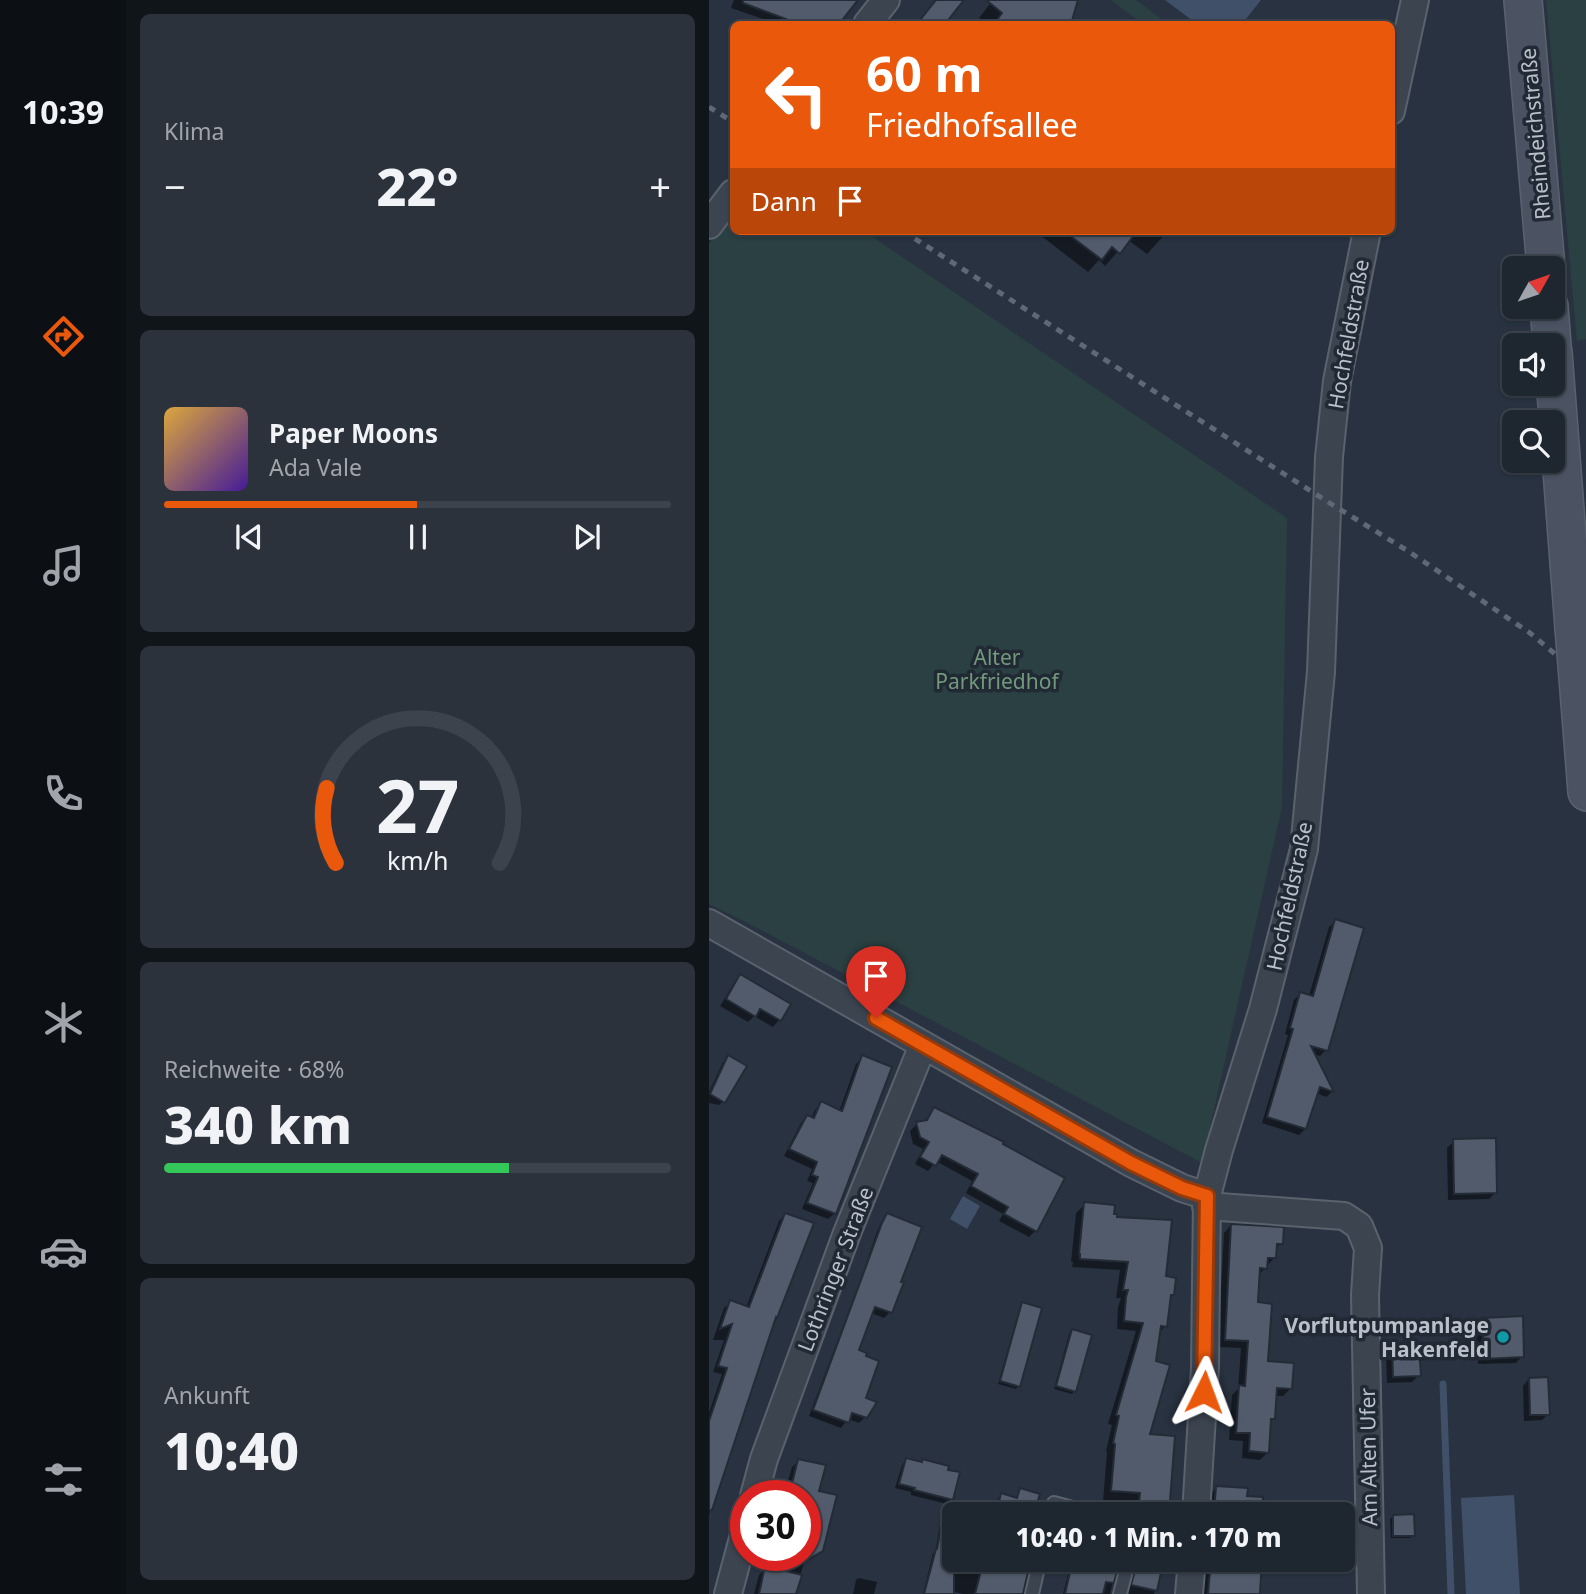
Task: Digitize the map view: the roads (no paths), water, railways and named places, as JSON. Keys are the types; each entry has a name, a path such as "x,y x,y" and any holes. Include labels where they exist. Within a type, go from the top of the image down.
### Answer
{"main road":[{"name":"Rheindeichstraße","path":"1523,0 1544,256"},
{"path":"1561,396 1575,476 1574,628 1586,792"}],"street":[{"path":"869,21 886,0"},
{"path":"1395,92 1415,0"},
{"path":"709,225 730,197"},
{"name":"Hochfeldstraße","path":"1197,1502 1205,1367 1207,1201 1219,1150 1263,1009 1304,849 1321,672 1329,457 1337,381 1366,235"},
{"name":"Am Alten Ufer","path":"709,923 1131,1163 1207,1201 1344,1216 1359,1226 1368,1248 1365,1295 1371,1594"},
{"name":"Lothringer Straße","path":"758,1480 847,1233 923,1045"},
{"path":"728,1594 734,1571"},
{"path":"1189,1594 1191,1572"}],"lane":[{"path":"1032,1594 1037,1572"},
{"path":"1120,1594 1126,1572"}],"water":[{"path":"1165,0 1261,0 1244,21 1193,21"},
{"path":"963,1196 980,1206 967,1229 950,1219"},
{"path":"1514,1495 1520,1594 1466,1594 1461,1498"}],"waterway":[{"path":"1443,1384 1451,1594"}],"railway":[{"path":"709,107 730,120"},
{"path":"909,235 1408,551 1530,633 1587,681"}],"place":[{"name":"Vorflutpumpanlage Hakenfeld","path":"1503,1337"}],"park label":[{"name":"Alter Parkfriedhof","path":"997,669"}]}
